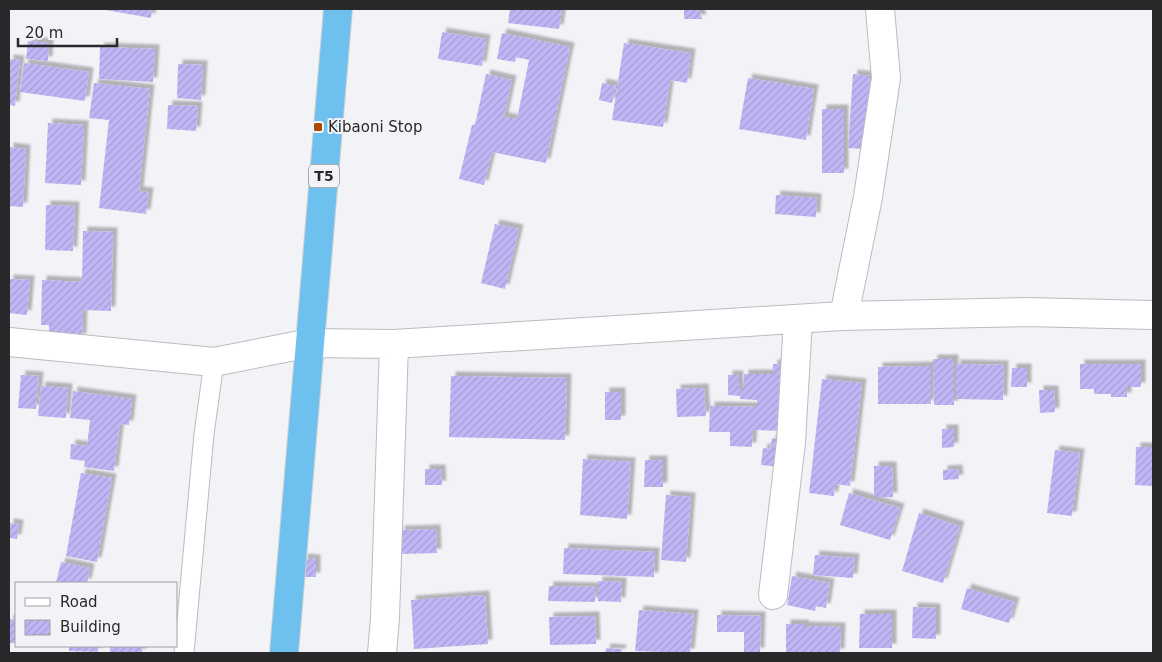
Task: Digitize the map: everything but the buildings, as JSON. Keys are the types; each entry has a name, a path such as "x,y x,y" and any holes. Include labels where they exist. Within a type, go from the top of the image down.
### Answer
{"highway":[{"name":"T5","path":"284,653 338,9"}],"street":[{"path":"844,316 868,197 886,78 880,9"},
{"path":"9,342 214,362 310,342 394,344 844,316 1025,312 1153,315"},
{"path":"773,595 791,442 798,318"},
{"path":"382,653 385,618 394,344"}],"lane":[{"path":"184,653 204,434 214,362"}],"place":[{"name":"Kibaoni Stop","path":"318,127"}]}
